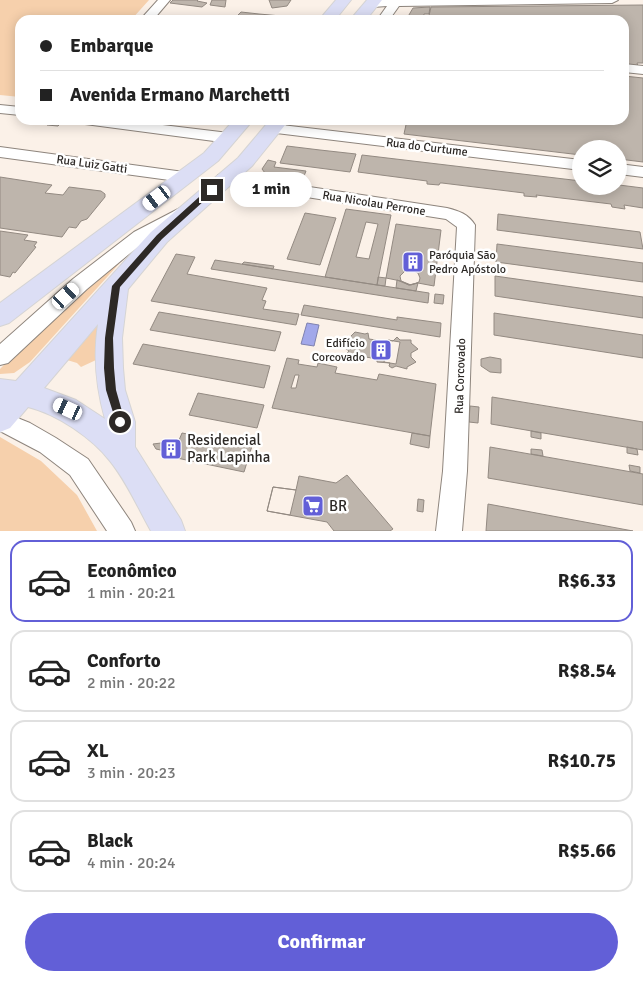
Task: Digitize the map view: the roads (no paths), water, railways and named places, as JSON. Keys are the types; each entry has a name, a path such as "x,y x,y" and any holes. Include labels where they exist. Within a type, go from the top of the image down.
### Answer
{"main road":[{"path":"331,15 344,0"},
{"path":"362,15 374,1"},
{"path":"0,316 210,158 240,125"},
{"path":"0,420 12,392 187,210 244,163 276,125"},
{"path":"116,286 109,338 109,368 111,390 120,422 120,450"},
{"path":"12,392 46,399 68,409 120,450 169,531"}],"street":[{"path":"150,15 164,0"},
{"path":"374,1 612,0"},
{"path":"387,15 396,2"},
{"path":"629,69 643,70"},
{"path":"0,109 15,110"},
{"path":"125,125 229,138"},
{"name":"Rua do Curtume","path":"276,125 572,163"},
{"name":"Rua Luiz Gatti","path":"0,152 184,177"},
{"path":"627,170 643,172"},
{"name":"Rua Nicolau Perrone","path":"224,179 447,214 463,221"},
{"path":"0,357 80,284 140,236 187,210"},
{"name":"Rua Corcovado","path":"450,531 456,471 460,382 466,225 463,221"},
{"path":"80,284 117,228"},
{"path":"0,420 48,445 79,467 122,531"}],"water":[{"path":"307,323 319,325 314,346 301,344"}],"place":[{"name":"Paróquia São Pedro Apóstolo","path":"413,262"},
{"name":"Edifício Corcovado","path":"381,350"},
{"name":"Residencial Park Lapinha","path":"171,449"},
{"name":"BR","path":"313,506"}]}
